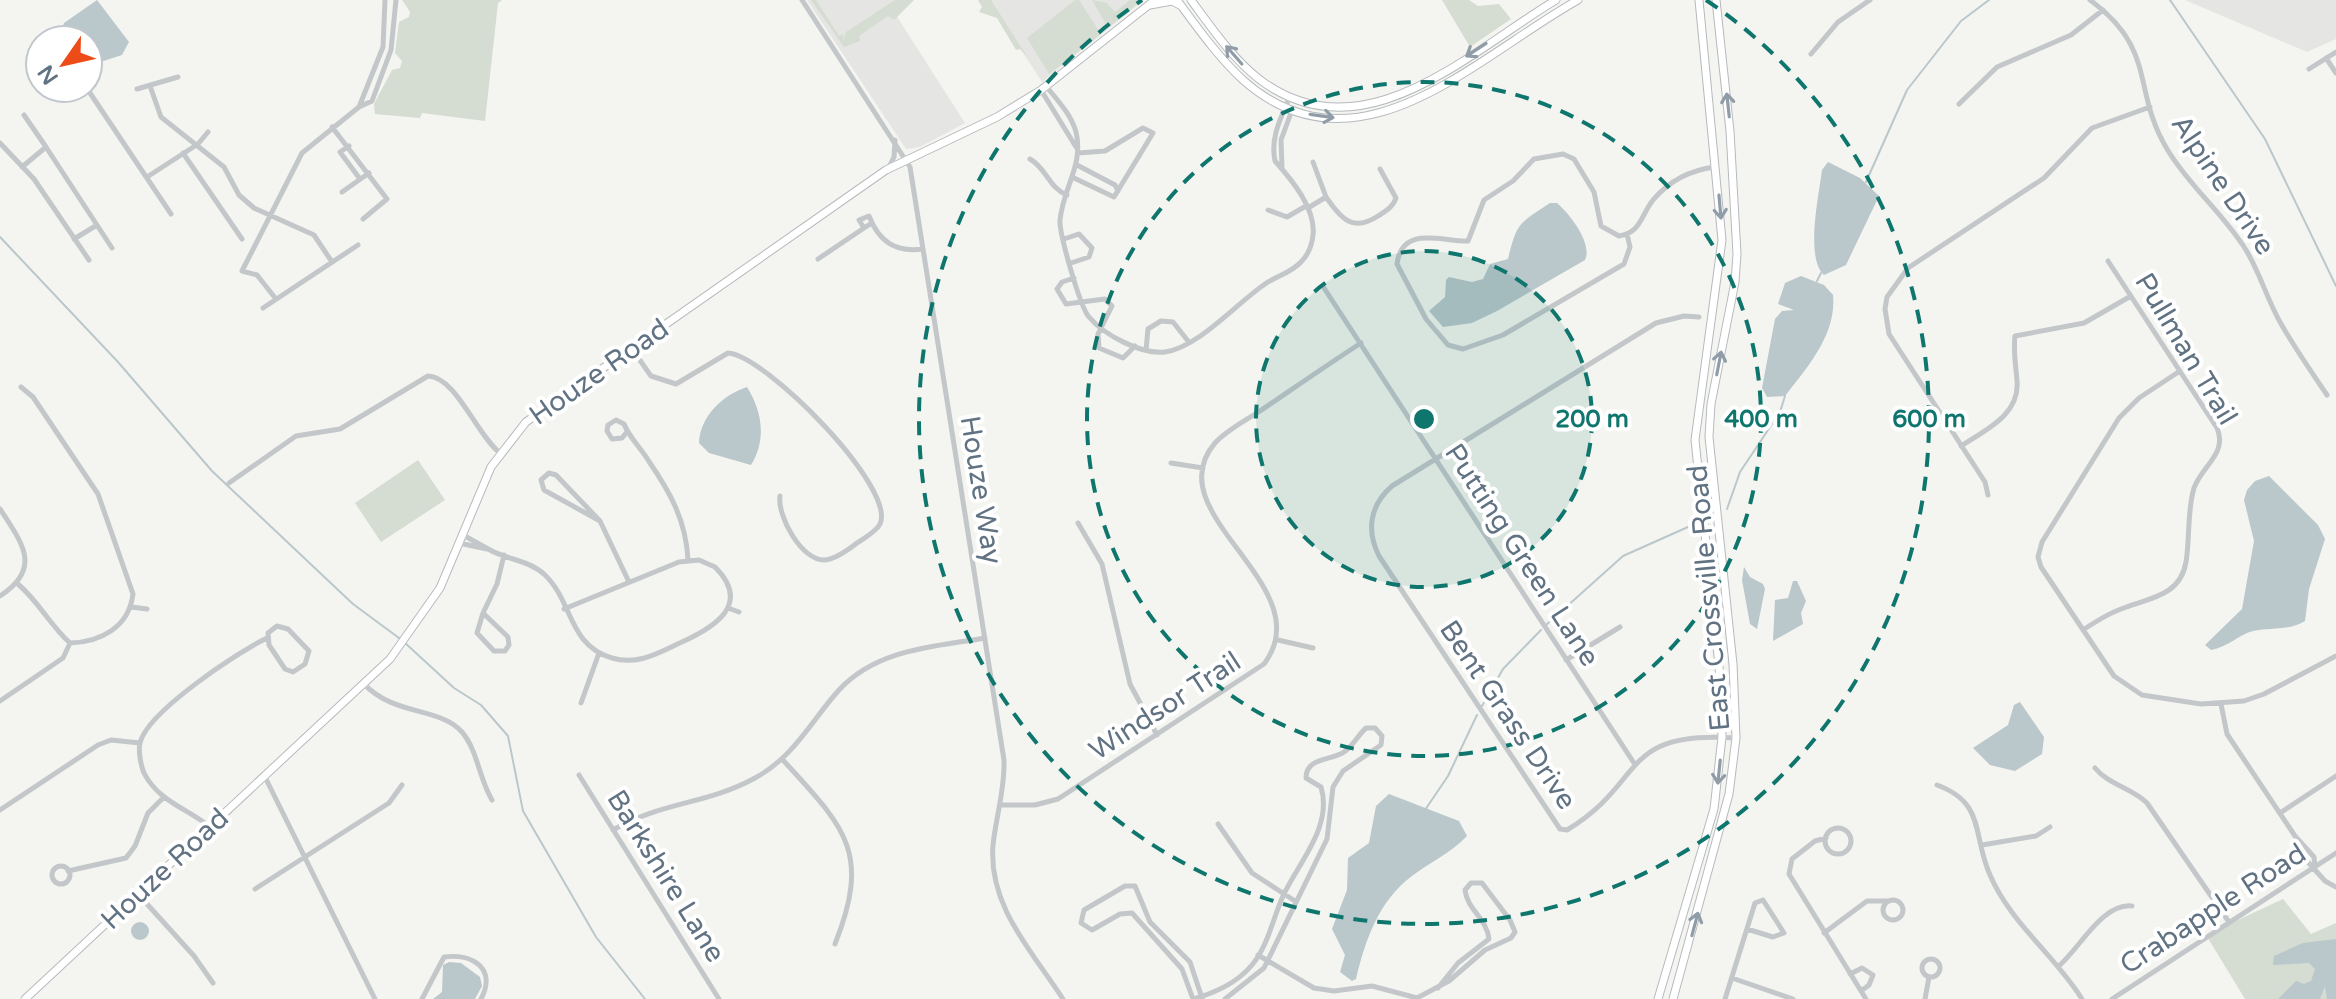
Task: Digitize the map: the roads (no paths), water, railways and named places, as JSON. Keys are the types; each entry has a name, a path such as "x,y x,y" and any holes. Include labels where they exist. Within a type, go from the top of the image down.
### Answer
{"main road":[{"path":"1191,0 1243,65 1266,84 1290,96 1324,106 1371,105 1415,89 1556,0"},
{"path":"1151,2 1179,3 1234,72 1254,89 1289,108 1332,118 1372,116 1421,99 1578,0"},
{"name":"East Crossville Road","path":"1658,999 1714,809 1722,737 1719,665 1695,440 1698,403 1719,282 1722,240 1699,0"},
{"name":"East Crossville Road","path":"1673,999 1729,794 1736,738 1733,664 1709,437 1711,404 1735,282 1737,254 1730,131 1716,0"},
{"name":"Houze Road","path":"25,999 364,684 404,642 427,610 500,453 547,404 632,349 887,170 997,117 1044,88 1151,2"},
{"path":"1371,105 1372,116"}],"street":[{"path":"359,107 383,47 385,0"},
{"path":"276,299 257,275 242,271 271,217 293,165 332,127 372,101 386,72 396,0"},
{"name":"Houze Way","path":"802,0 906,159 1004,760 1002,805 993,860 999,897 1012,925 1063,999"},
{"path":"1811,54 1838,22 1870,0"},
{"name":"Alpine Drive","path":"2090,0 2121,28 2136,51 2150,107 2167,149 2245,249 2281,324 2327,395"},
{"path":"1959,104 1997,67 2071,35 2103,10"},
{"path":"2309,69 2336,52"},
{"path":"2326,58 2336,73"},
{"path":"137,89 178,77"},
{"path":"150,86 161,117 224,167 239,195 271,217 314,235 332,262"},
{"path":"1044,88 1077,151 1074,178 1060,221 1080,303 1101,328 1146,350 1167,352 1230,314 1263,285 1302,262 1313,233 1307,207 1283,168 1275,161 1273,150 1289,108 1290,96"},
{"path":"97,104 171,214"},
{"path":"1988,495 1985,482 1889,334 1885,309 1892,286 1908,268 2044,178 2092,128 2150,107"},
{"path":"24,115 112,248"},
{"path":"332,127 387,199 363,219"},
{"path":"1074,178 1108,197 1118,192 1153,138 1151,129 1143,128 1105,151 1077,151"},
{"path":"147,177 198,144 208,132"},
{"path":"887,170 894,157 894,139"},
{"path":"0,143 22,167 89,260"},
{"path":"349,146 340,152 360,179"},
{"path":"22,167 46,147"},
{"path":"183,153 242,239"},
{"path":"1627,234 1630,247 1624,264 1503,335 1463,349 1448,345 1426,319 1397,264 1401,250 1413,240 1436,236 1468,241 1484,200 1513,181 1534,159 1563,154 1574,159 1594,192 1601,226 1612,234 1627,234 1637,228 1652,201 1673,182 1698,170 1716,167"},
{"path":"1030,159 1042,166 1055,188 1067,195"},
{"path":"1313,162 1326,197 1343,221 1355,225 1367,223 1392,206 1396,198 1380,169"},
{"path":"1077,165 1115,185 1118,192"},
{"path":"342,192 369,173"},
{"path":"1268,210 1287,217 1326,197"},
{"path":"864,228 859,222 862,216 869,216 884,241 897,250 923,249"},
{"path":"818,259 872,223"},
{"path":"74,239 97,225"},
{"path":"1064,239 1079,234 1092,248 1089,257 1071,263"},
{"path":"263,308 358,245"},
{"name":"Pullman Trail","path":"2083,630 2117,610 2164,595 2184,570 2195,488 2218,452 2220,440 2217,428 2108,261"},
{"path":"1074,278 1062,282 1058,292 1066,304 1108,300 1112,306 1096,340 1101,351 1123,358 1135,346"},
{"name":"Putting Green Lane","path":"1324,288 1634,763"},
{"path":"1961,446 2001,419 2013,404 2018,386 2015,336 2084,323 2131,296"},
{"path":"1436,457 1656,323 1684,316 1699,317"},
{"path":"1146,350 1148,329 1161,321 1173,322 1188,341"},
{"path":"1313,648 1278,640 1279,622 1274,607 1207,500 1203,468 1210,450 1223,436 1361,343"},
{"path":"632,349 651,376 676,384 728,353 753,361 836,436 876,498 882,514 880,525 846,552 827,560 815,559 803,550 778,510 780,496"},
{"path":"2180,371 2139,398 2119,418 2040,546 2041,567 2114,676 2132,691 2152,698 2221,704 2264,694 2336,656"},
{"path":"229,483 296,436 340,429 428,376 448,383 482,435 500,453"},
{"path":"18,584 36,599 58,633 70,643 93,641 119,625 131,607 133,594 98,494 33,397 21,387"},
{"path":"626,433 673,499 687,540 688,560"},
{"name":"Bent Grass Drive","path":"1436,457 1386,492 1371,521 1374,545 1560,829 1567,830 1591,813 1634,763 1651,749 1672,740 1736,738"},
{"path":"1171,463 1203,468"},
{"path":"600,521 544,490 543,477 549,473 556,475 600,521 629,582"},
{"path":"0,509 24,546 26,560 18,584 0,596"},
{"path":"1078,523 1102,564 1130,684 1157,735"},
{"path":"461,539 543,573 580,638 599,653 625,660 650,657 712,628 728,608 729,590 722,574 707,562 688,560 564,609"},
{"path":"483,613 508,637 505,651 494,651 477,633 483,613 497,584 504,555"},
{"path":"131,607 147,609"},
{"path":"728,608 739,612"},
{"path":"210,827 164,797 143,771 140,743 148,728 203,677 267,638 271,628 282,626 309,651 309,656 293,672 285,669 267,638"},
{"path":"1566,660 1620,627"},
{"path":"613,830 655,809 734,789 782,759 840,689 868,667 905,651 985,638"},
{"name":"Windsor Trail","path":"1002,805 1035,805 1058,799 1258,670 1278,640"},
{"path":"0,701 63,658 70,643"},
{"path":"581,703 599,653"},
{"path":"364,684 386,703 458,728 472,749 492,800"},
{"path":"2221,704 2227,734 2295,836 2314,857 2315,867 2325,881 2336,887"},
{"path":"1202,998 1190,962 1150,922 1135,886 1125,886 1081,914 1081,923 1092,930 1120,914 1132,913 1182,969 1193,999 1202,998 1225,987 1258,955 1283,894 1316,836 1323,805 1321,787 1306,778 1306,770 1311,763 1348,750 1366,728 1375,728 1382,736 1381,745 1343,771 1333,787 1327,839 1267,961 1245,986 1225,999"},
{"path":"0,810 98,745 111,740 140,743"},
{"path":"782,759 829,811 849,851 853,886 850,906 835,944"},
{"path":"2095,768 2106,779 2133,791 2147,803 2229,922"},
{"name":"Barkshire Lane","path":"579,775 719,999"},
{"path":"2280,813 2336,776"},
{"path":"265,777 375,999"},
{"path":"255,889 305,860 389,803 402,785"},
{"path":"1937,785 1962,797 1977,823 1990,875 2003,897 2060,965 2082,999"},
{"path":"68,871 126,858 135,846 148,813 164,797"},
{"path":"1323,805 1333,807"},
{"path":"1218,824 1252,873 1295,901"},
{"path":"1982,845 2036,836 2050,827"},
{"path":"1826,838 1827,847 1835,853 1845,852 1851,844 1850,835 1842,828 1832,830 1826,838 1815,841 1792,859 1789,874 1866,999"},
{"name":"Crabapple Road","path":"2112,999 2336,853"},
{"path":"1258,955 1298,981 1325,991 1364,985 1417,998 1438,988 1485,950 1511,938 1515,932 1510,920 1482,883 1471,883 1465,890 1466,899 1483,920 1489,939 1458,963 1438,988"},
{"path":"138,894 213,983"},
{"path":"1725,999 1755,903 1763,900 1784,933 1773,937 1747,929"},
{"path":"1824,933 1867,901 1889,901"},
{"path":"2060,965 2079,948 2106,913 2118,906 2132,906"},
{"path":"1171,957 1178,949"},
{"path":"422,999 444,957 457,955 478,962 486,971 488,983 481,999"},
{"path":"1850,974 1862,968 1873,975 1869,985 1861,991"},
{"path":"1237,977 1245,986"},
{"path":"1925,999 1929,977"},
{"path":"1732,978 1793,999"},
{"path":"1325,991 1325,999"},
{"path":"1333,999 1334,991"}],"waterway":[{"path":"1866,182 1907,90 1961,21 1989,0"},
{"path":"2170,0 2265,139 2336,286"},
{"path":"0,237 118,362 212,471 353,604 399,638"},
{"path":"1817,281 1821,273"},
{"path":"1727,509 1740,472 1780,412 1785,396"},
{"path":"1546,625 1623,556 1688,527"},
{"path":"1482,706 1503,669 1541,630"},
{"path":"404,642 454,688 481,705 508,736 523,811 596,937 645,999"},
{"path":"1425,810 1448,776 1477,715"}]}
